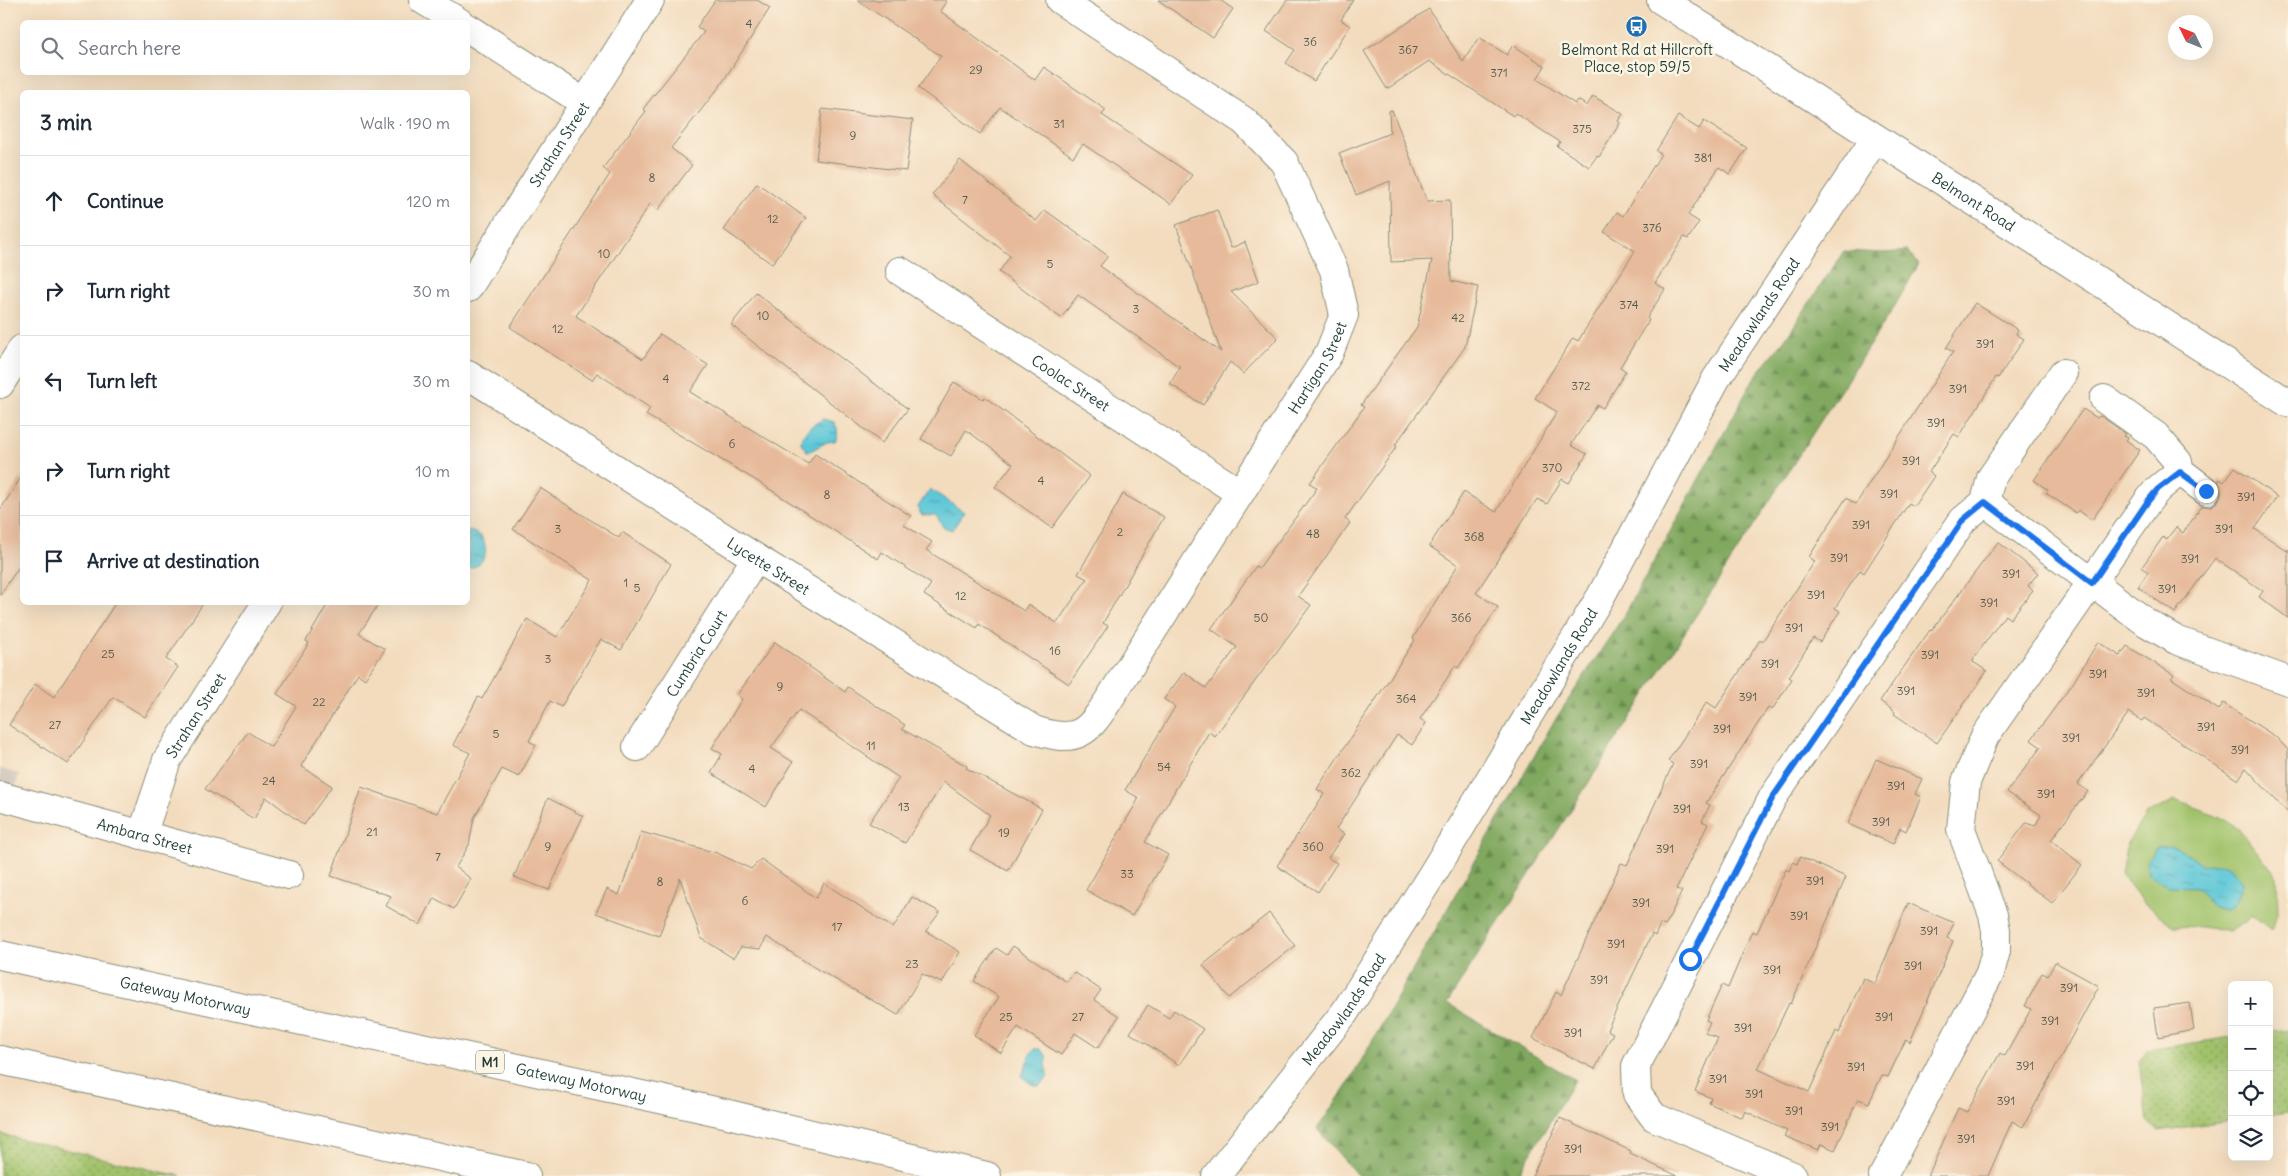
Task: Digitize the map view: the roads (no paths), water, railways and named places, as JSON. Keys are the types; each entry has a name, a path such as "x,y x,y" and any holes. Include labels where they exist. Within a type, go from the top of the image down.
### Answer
{"main road":[{"path":"424,0 456,20"},
{"name":"Strahan Street","path":"470,285 650,0"},
{"name":"Hartigan Street","path":"1060,0 1244,121 1284,162 1334,270 1344,315 1329,353 1240,494 1095,721 1077,735"},
{"name":"Belmont Road","path":"1662,0 1875,139 2288,403"},
{"path":"470,29 585,103"},
{"name":"Meadowlands Road","path":"1216,1176 1345,1012 1433,873 1601,596 1716,379 1875,139"},
{"name":"Coolac Street","path":"900,271 1240,494"},
{"path":"0,384 20,352"},
{"path":"1793,1176 1654,1117 1637,1094 1636,1066 1773,797 1963,520 1985,502 1991,478 2064,373"},
{"name":"Lycette Street","path":"470,376 756,558 1034,730 1056,737 1077,735"},
{"path":"2104,399 2156,436 2178,462 2180,472 2206,491"},
{"path":"1883,1176 1990,973 1996,951 1996,930 1993,915 1961,829 1966,782 1985,736 2148,501 2158,489 2180,472"},
{"path":"1985,502 2147,623 2176,640 2288,681"},
{"name":"Cumbria Court","path":"637,747 756,558"},
{"name":"Strahan Street","path":"142,835 167,760 265,605"},
{"name":"Ambara Street","path":"0,796 288,875"},
{"name":"Gateway Motorway","path":"0,955 724,1113 987,1176"},
{"path":"0,1060 526,1176"}],"water":[{"path":"823,419 834,422 838,431 835,441 827,442 808,452 801,443 803,435 808,429"},
{"path":"930,489 964,512 952,530 943,527 936,515 922,515 919,512 918,507"},
{"path":"470,531 481,536 485,547 482,561 470,568"},
{"path":"2173,846 2182,850 2202,865 2221,864 2235,872 2242,883 2236,900 2229,909 2215,908 2196,887 2167,886 2148,874 2147,861 2155,848"},
{"path":"1035,1049 1040,1049 1048,1057 1046,1063 1048,1077 1039,1086 1031,1084 1022,1076 1030,1054"}],"place":[{"name":"Belmont Rd at Hillcroft Place, stop 59/5","path":"1637,26"}]}
